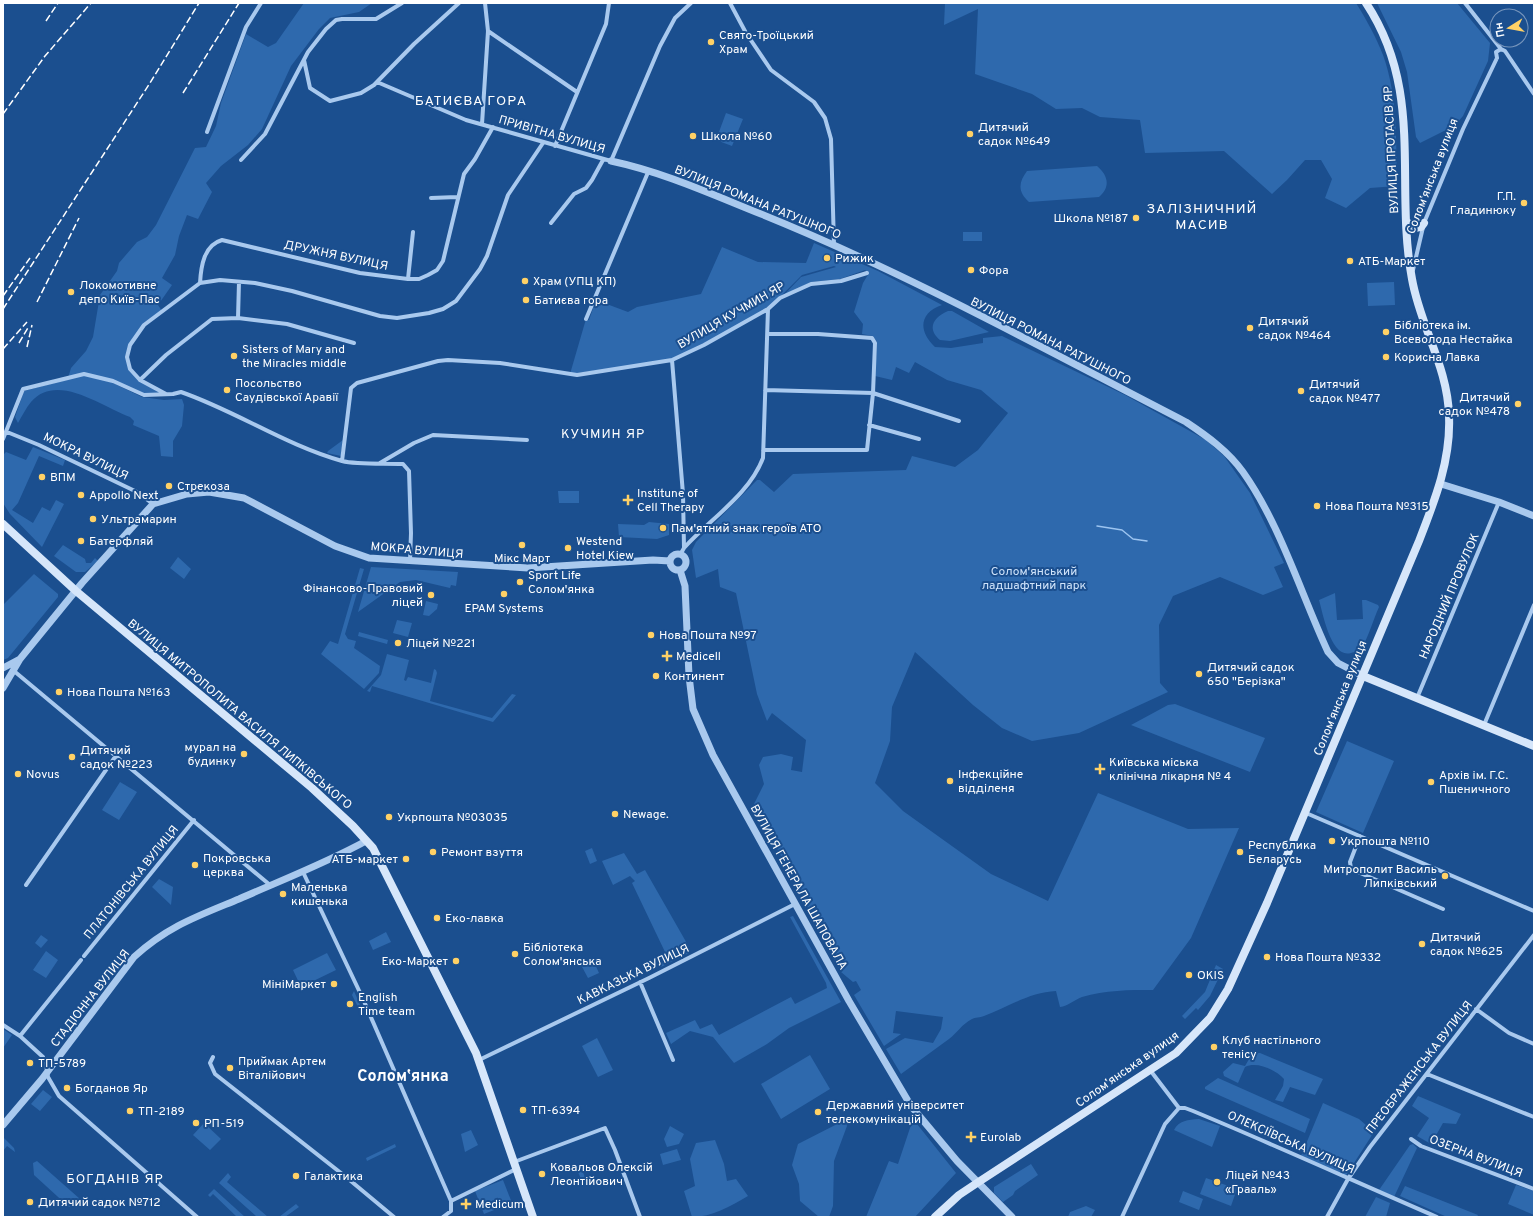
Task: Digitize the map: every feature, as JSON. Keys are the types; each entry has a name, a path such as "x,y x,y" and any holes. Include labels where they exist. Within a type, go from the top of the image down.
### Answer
{"main road":[{"name":"ВУЛИЦЯ ПРОТАСІВ ЯР","path":"1366,3 1384,34 1398,75 1402,99 1407,222 1412,278"},
{"path":"1407,222 1414,228 1421,227 1424,223"},
{"name":"Соломʼянська вулиця","path":"935,1217 959,1195 1176,1053 1194,1037 1224,998 1238,970 1306,813 1419,541 1441,484 1449,424 1447,390 1441,365 1417,301 1412,278"},
{"name":"ВУЛИЦЯ МИТРОПОЛИТА ВАСИЛЯ ЛИПКІВСЬКОГО","path":"3,524 22,544 76,591 312,788 366,841 377,855 479,1060 533,1217"},
{"path":"1363,676 1534,746"}],"street":[{"path":"207,132 246,27 261,3"},
{"path":"241,160 265,134 304,60 326,29 336,20 352,18 376,19 402,3"},
{"path":"304,60 310,88 330,101 361,93 377,82 459,3"},
{"path":"482,124 488,31 485,3"},
{"path":"554,146 606,24 609,3"},
{"path":"611,161 660,46 675,18 691,3"},
{"path":"730,3 746,33 770,70 814,102 825,118 831,139 834,245"},
{"path":"1465,3 1501,49 1505,51 1502,57 1534,94"},
{"path":"488,31 577,92"},
{"name":"Соломʼянська вулиця","path":"1412,278 1424,223 1463,129 1502,57 1496,52 1501,49"},
{"name":"ПРИВІТНА ВУЛИЦЯ","path":"377,82 434,108 543,143 611,161"},
{"name":"ДРУЖНЯ ВУЛИЦЯ","path":"200,283 201,268 210,246 222,240 360,273 408,279 419,279 428,275 437,270 443,261 464,174 475,160 493,127"},
{"path":"166,394 140,380 130,369 127,357 130,345 144,325 200,283 220,280 292,291 380,316 397,318 412,317 443,309 456,301 480,269 496,233 508,195 543,143"},
{"path":"551,223 574,194 586,188 603,160"},
{"name":"ВУЛИЦЯ РОМАНА РАТУШНОГО","path":"611,161 649,170 834,245 1021,337 1186,422 1207,436 1243,472 1262,503 1328,652 1338,663 1363,676"},
{"path":"586,319 649,170"},
{"path":"431,198 458,197"},
{"path":"408,279 413,232"},
{"name":"ВУЛИЦЯ КУЧМИН ЯР","path":"342,461 351,388 357,383 448,360 500,363 577,375 672,360 704,345 768,309 780,298 811,284 841,280 867,273"},
{"path":"238,318 239,282"},
{"path":"680,555 684,548 736,497 757,474 763,458 768,309"},
{"path":"140,380 166,355 212,319 238,318 287,324 354,343"},
{"path":"764,450 867,450 873,393 875,343 872,338 818,334 768,334"},
{"path":"672,360 683,494 684,548"},
{"path":"3,439 23,389 84,374 113,381 144,395 181,392 193,396 289,441 342,461 403,464 409,471 411,533 410,562"},
{"path":"765,390 873,393 959,420"},
{"path":"869,425 918,439"},
{"name":"МОКРА ВУЛИЦЯ","path":"7,432 39,445 137,492 153,504 199,493 210,492 244,498 349,552 369,558 410,562 528,568 648,560 670,561"},
{"path":"380,463 414,443 434,436 527,440"},
{"path":"1441,484 1499,502 1534,516"},
{"name":"НАРОДНИЙ ПРОВУЛОК","path":"1417,698 1499,502"},
{"path":"3,688 20,659 76,591 153,504"},
{"path":"680,555 686,562 684,567 680,570 673,569 670,561 673,556 680,555"},
{"name":"ВУЛИЦЯ ГЕНЕРАЛА ШАПОВАЛА","path":"680,570 685,586 689,676 693,709 713,755 794,904 911,1106 977,1183 1012,1217"},
{"path":"1484,725 1534,605"},
{"path":"3,668 20,659"},
{"path":"14,671 115,757 194,820 270,885"},
{"path":"26,885 115,757"},
{"path":"1306,813 1534,911"},
{"name":"ПЛАТОНІВСЬКА ВУЛИЦЯ","path":"20,1036 194,820"},
{"path":"1360,836 1350,862 1351,870 1443,909"},
{"name":"СТАДІОННА ВУЛИЦЯ","path":"3,1125 48,1070 134,957 149,944 184,921 303,872 366,841"},
{"path":"303,872 368,1010 451,1201 451,1211 443,1217"},
{"name":"КАВКАЗЬКА ВУЛИЦЯ","path":"479,1060 640,982 794,904"},
{"name":"ПРЕОБРАЖЕНСЬКА ВУЛИЦЯ","path":"1328,1217 1348,1179 1370,1147 1534,935"},
{"path":"640,982 673,1060"},
{"path":"1476,1009 1509,1033 1534,1044"},
{"path":"3,1025 20,1036 43,1057 48,1070 48,1077 59,1096 197,1217"},
{"path":"213,1057 210,1063 215,1074 346,1177 394,1217"},
{"path":"1122,1217 1165,1124 1179,1108 1150,1070"},
{"path":"1426,1074 1534,1117"},
{"name":"ОЛЕКСІЇВСЬКА ВУЛИЦЯ","path":"1179,1108 1193,1110 1301,1156 1348,1179 1437,1217"},
{"path":"451,1201 515,1166 605,1128 615,1150 640,1217"},
{"name":"ОЗЕРНА ВУЛИЦЯ","path":"1411,1139 1421,1146 1534,1189"}],"green space":[{"path":"304,3 372,3 359,12 330,18 319,29 291,66 262,129 248,145 221,166 206,183 212,192 198,219 187,215 179,236 175,255 162,278 172,285 158,305 162,311 138,334 128,353 128,363 132,372 141,381 166,394 144,395 113,381 84,374 68,378 71,368 86,351 93,337 100,295 117,271 119,263 137,242 147,237 156,225 195,148 206,147 216,126 221,103 246,34 268,47 276,43"},
{"path":"945,3 1356,3 1377,42 1388,71 1394,103 1397,186 1370,188 1346,208 1325,198 1332,179 1321,160 1305,160 1272,194 1224,151 1145,153 1140,120 1100,117 1082,108 1056,109 1032,94 975,74 978,9 944,25"},
{"path":"1377,3 1457,3 1489,42 1488,61 1463,116 1454,126 1420,143 1416,137 1407,72 1401,52"},
{"path":"726,113 743,119 732,146 716,140"},
{"path":"1097,166 1104,173 1107,181 1107,185 1103,193 1099,197 1029,202 1021,191 1021,183 1027,171"},
{"path":"963,232 982,232 982,241 963,241"},
{"name":"Солом'янський ладшафтний парк","path":"814,243 878,271 942,305 934,308 929,313 925,318 924,323 926,335 935,347 951,348 983,343 983,338 1002,336 1125,395 1206,440 1224,456 1250,493 1284,563 1274,567 1283,587 1263,595 1220,577 1173,596 1159,625 1160,683 1168,692 1079,733 1032,741 1002,728 973,705 915,652 892,707 890,741 875,783 903,811 991,874 1048,901 1098,793 1188,829 1239,828 1191,938 1153,990 1126,990 1099,993 1082,997 1060,1007 1056,991 1028,997 982,1017 972,1019 949,1039 901,1074 886,1049 905,1038 933,1043 941,1029 943,1017 896,1011 893,1033 901,1034 884,1046 854,995 861,990 856,981 853,982 841,972 754,804 764,784 759,765 763,757 781,754 793,757 791,770 802,772 806,740 772,713 767,721 757,694 736,593 720,587 718,569 696,578 692,550 696,542 757,480 760,480 774,492 793,474 906,470 912,456 955,467 978,450 1008,413 981,390 947,380 915,362 909,373 896,367 892,380 875,376 877,342 873,336 862,334 863,324 854,312 863,283 869,273 865,270 840,279 811,282 783,296 801,277 836,267 834,266 802,275 768,309 672,360 570,374 586,319 589,320 596,300 628,312 637,307 701,294 722,247 758,262 806,263"},
{"path":"1394,282 1395,305 1368,306 1367,283"},
{"path":"948,311 952,311 989,332 950,341 940,340 933,331 934,323 939,316"},
{"path":"84,375 111,382 142,397 164,400 182,399 184,405 182,426 173,441 173,457 161,456 159,436 133,425 134,421 130,417 80,394 54,390 42,394 31,402 18,423 15,417 24,391"},
{"path":"343,440 341,456 327,453 328,451"},
{"path":"33,447 65,460 63,466 39,456 18,503 12,510 33,523 42,507 50,511 56,500 64,504 42,547 10,514 3,503 3,455 6,452 26,460"},
{"path":"558,491 579,491 579,503 559,503"},
{"path":"649,522 669,524 669,535 657,539 619,537 618,524 644,525"},
{"path":"63,545 85,559 86,563 91,563 95,558 98,561 85,572 76,572 54,556"},
{"path":"178,557 191,569 184,579 170,568"},
{"path":"371,567 458,572 456,586 451,585 450,588 416,580 400,582 358,612"},
{"path":"360,568 364,569 345,634 348,639 356,641 354,648 380,666 379,673 364,689 321,654 330,641 338,644"},
{"path":"34,574 58,594 58,597 8,658 3,660 3,605"},
{"path":"1335,593 1337,620 1363,619 1362,600 1366,600 1378,605 1379,607 1364,643 1361,648 1355,652 1344,653 1338,649 1333,643 1329,634 1319,600"},
{"path":"426,601 438,604 437,609 429,616 423,615"},
{"path":"397,620 412,623 408,637 393,633"},
{"path":"359,632 388,640 387,644 358,636"},
{"path":"387,654 409,660 404,680 406,681 408,677 431,683 434,669 436,670 437,673 430,701 492,718 512,694 516,695 493,722 372,686 370,692 367,691 381,675"},
{"path":"1175,704 1265,738 1250,772 1131,725 1168,705"},
{"path":"1347,741 1394,761 1363,833 1316,812"},
{"path":"120,782 137,792 119,820 102,810"},
{"path":"592,848 597,861 590,864 585,851"},
{"path":"624,853 637,874 645,870 689,947 689,953 661,967 657,959 666,954 632,883 635,881 630,876 613,885 602,861"},
{"path":"159,879 173,887 171,905 152,887"},
{"path":"793,916 841,1002 789,1028 767,1044 734,1063 713,1037 690,1031 671,1044 666,1033 695,1020 700,1029 712,1024 719,1035 791,997 795,1004 827,988 826,983 790,917"},
{"path":"386,932 391,942 373,950 369,941"},
{"path":"41,935 48,940 41,948 35,943"},
{"path":"46,951 58,960 46,978 33,970"},
{"path":"327,953 336,970 301,987 293,970"},
{"path":"593,960 599,973 588,978 581,965"},
{"path":"1216,965 1223,969 1210,996 1198,1010 1196,1008 1185,1019 1182,1016 1205,992"},
{"path":"354,991 364,1014 361,1013 352,995"},
{"path":"3,1029 12,1035 3,1048"},
{"path":"597,1038 613,1070 598,1077 582,1046"},
{"path":"1260,1053 1323,1079 1315,1095 1290,1087 1283,1102 1275,1100 1283,1086 1284,1079 1276,1072 1266,1067 1250,1065 1245,1067 1238,1083 1224,1076 1223,1072 1233,1063 1245,1066 1252,1054"},
{"path":"810,1055 830,1089 781,1119 761,1084"},
{"path":"1218,1078 1310,1119 1305,1133 1205,1089 1205,1087"},
{"path":"43,1090 52,1097 40,1111 31,1104"},
{"path":"1418,1096 1461,1114 1456,1124 1443,1123 1431,1144 1417,1136 1429,1118 1412,1106"},
{"path":"1323,1103 1359,1119 1374,1132 1345,1177 1301,1156"},
{"path":"913,1119 956,1173 915,1217 866,1217 889,1161 898,1164"},
{"path":"1199,1119 1220,1126 1212,1147 1174,1130 1181,1122"},
{"path":"845,1120 847,1126 834,1161 833,1206 829,1217 819,1217 800,1201 799,1184 792,1165 798,1144"},
{"path":"204,1123 221,1139 210,1150 193,1135"},
{"path":"670,1126 684,1134 679,1144 667,1147 664,1139"},
{"path":"471,1130 478,1145 465,1152 461,1134"},
{"path":"3,1137 14,1148 15,1152 7,1146 3,1151"},
{"path":"715,1140 724,1164 727,1181 736,1179 748,1196 714,1213 699,1217 692,1217 684,1191 695,1186 690,1159 696,1143"},
{"path":"395,1144 396,1147 367,1161 366,1158"},
{"path":"1413,1144 1417,1148 1394,1197 1379,1190 1410,1145"},
{"path":"677,1149 681,1160 663,1165 660,1154"},
{"path":"37,1161 80,1199 69,1207 34,1175 33,1163"},
{"path":"1031,1164 1038,1175 1015,1191 1013,1195 1003,1202 994,1193 994,1187"},
{"path":"582,1170 588,1185 584,1186 578,1172"},
{"path":"228,1173 231,1177 227,1182 268,1217 257,1217 219,1183"},
{"path":"1206,1178 1237,1189 1231,1206 1200,1194"},
{"path":"503,1180 512,1203 484,1214 475,1191"},
{"path":"1516,1185 1534,1191 1534,1215 1508,1204"},
{"path":"1405,1186 1478,1215 1477,1217 1447,1217 1400,1196"},
{"path":"214,1189 245,1217 237,1217 213,1194 210,1197 208,1195"},
{"path":"1183,1191 1203,1199 1199,1210 1179,1202"},
{"path":"1376,1197 1390,1203 1386,1217 1365,1217"},
{"path":"296,1204 299,1207 285,1217 279,1217"},
{"path":"1086,1206 1095,1210 1091,1217 1068,1217 1070,1212"}],"waterway":[{"path":"1097,526 1122,530 1133,539 1147,541"}],"railway":[{"path":"46,21 58,3"},
{"path":"3,114 45,56 91,3"},
{"path":"3,309 150,83 199,3"},
{"path":"183,93 239,3"},
{"path":"37,302 79,218"},
{"path":"3,296 30,258"},
{"path":"3,349 27,322"},
{"path":"27,347 32,325"},
{"path":"19,343 29,326"}],"place":[{"name":"Свято-Троїцький Храм","path":"711,42"},
{"name":"Дитячий садок №649","path":"970,134"},
{"name":"Школа №60","path":"693,136"},
{"name":"Г.П. Гладинюку","path":"1524,203"},
{"name":"Школа №187","path":"1136,218"},
{"name":"Рижик","path":"827,258"},
{"name":"АТБ-Маркет","path":"1350,261"},
{"name":"Фора","path":"971,270"},
{"name":"Храм (УПЦ КП)","path":"525,281"},
{"name":"Локомотивне депо Київ-Пас","path":"71,292"},
{"name":"Батиєва гора","path":"526,300"},
{"name":"Дитячий садок №464","path":"1250,328"},
{"name":"Бібліотека ім. Всеволода Нестайка","path":"1386,332"},
{"name":"Sisters of Mary and the Miracles middle","path":"234,356"},
{"name":"Корисна Лавка","path":"1386,357"},
{"name":"Посольство Саудівської Аравії","path":"227,390"},
{"name":"Дитячий садок №477","path":"1301,391"},
{"name":"Дитячий садок №478","path":"1518,404"},
{"name":"ВПМ","path":"42,477"},
{"name":"Стрекоза","path":"169,486"},
{"name":"Appollo Next","path":"81,495"},
{"name":"Institune of Cell Therapy","path":"628,500"},
{"name":"Нова Пошта №315","path":"1317,506"},
{"name":"Ультрамарин","path":"93,519"},
{"name":"Пам'ятний знак героїв АТО","path":"663,528"},
{"name":"Батерфляй","path":"81,541"},
{"name":"Мікс Март","path":"522,545"},
{"name":"Westend Hotel Kiew","path":"568,548"},
{"name":"Sport Life Солом'янка","path":"520,582"},
{"name":"EPAM Systems","path":"504,594"},
{"name":"Фінансово-Правовий ліцей","path":"431,595"},
{"name":"Нова Пошта №97","path":"651,635"},
{"name":"Ліцей №221","path":"398,643"},
{"name":"Medicell","path":"667,656"},
{"name":"Дитячий садок 650 \"Берізка\"","path":"1199,674"},
{"name":"Континент","path":"656,676"},
{"name":"Нова Пошта №163","path":"59,692"},
{"name":"мурал на будинку","path":"244,754"},
{"name":"Дитячий садок №223","path":"72,757"},
{"name":"Київська міська клінічна лікарня № 4","path":"1100,769"},
{"name":"Novus","path":"18,774"},
{"name":"Інфекційне відділеня","path":"950,781"},
{"name":"Архів ім. Г.С. Пшеничного","path":"1431,782"},
{"name":"Newage.","path":"615,814"},
{"name":"Укрпошта №03035","path":"389,817"},
{"name":"Укрпошта №110","path":"1332,841"},
{"name":"Ремонт взуття","path":"433,852"},
{"name":"Республика Беларусь","path":"1240,852"},
{"name":"АТБ-маркет","path":"406,859"},
{"name":"Покровська церква","path":"195,865"},
{"name":"Митрополит Василь Липківський","path":"1445,876"},
{"name":"Маленька кишенька","path":"283,894"},
{"name":"Еко-лавка","path":"437,918"},
{"name":"Дитячий садок №625","path":"1422,944"},
{"name":"Бібліотека Солом'янська","path":"515,954"},
{"name":"Нова Пошта №332","path":"1267,957"},
{"name":"Еко-Маркет","path":"456,961"},
{"name":"OKIS","path":"1189,975"},
{"name":"МініМаркет","path":"334,984"},
{"name":"English Time team","path":"350,1004"},
{"name":"Клуб настільного тенісу","path":"1214,1047"},
{"name":"ТП-5789","path":"30,1063"},
{"name":"Приймак Артем Віталійович","path":"230,1068"},
{"name":"Богданов Яр","path":"67,1088"},
{"name":"ТП-6394","path":"523,1110"},
{"name":"ТП-2189","path":"130,1111"},
{"name":"Державний університет телекомунікацій","path":"818,1112"},
{"name":"РП-519","path":"196,1123"},
{"name":"Eurolab","path":"971,1137"},
{"name":"Ковальов Олексій Леонтійович","path":"542,1174"},
{"name":"Галактика","path":"296,1176"},
{"name":"Ліцей №43 «Грааль»","path":"1217,1182"},
{"name":"Дитячий садок №712","path":"30,1202"},
{"name":"Medicum","path":"466,1204"}],"district":[{"name":"БАТИЄВА ГОРА","path":"471,100"},
{"name":"ЗАЛІЗНИЧНИЙ МАСИВ","path":"1202,216"},
{"name":"КУЧМИН ЯР","path":"603,433"},
{"name":"Соломʼянка","path":"403,1075"},
{"name":"БОГДАНІВ ЯР","path":"115,1178"}]}
